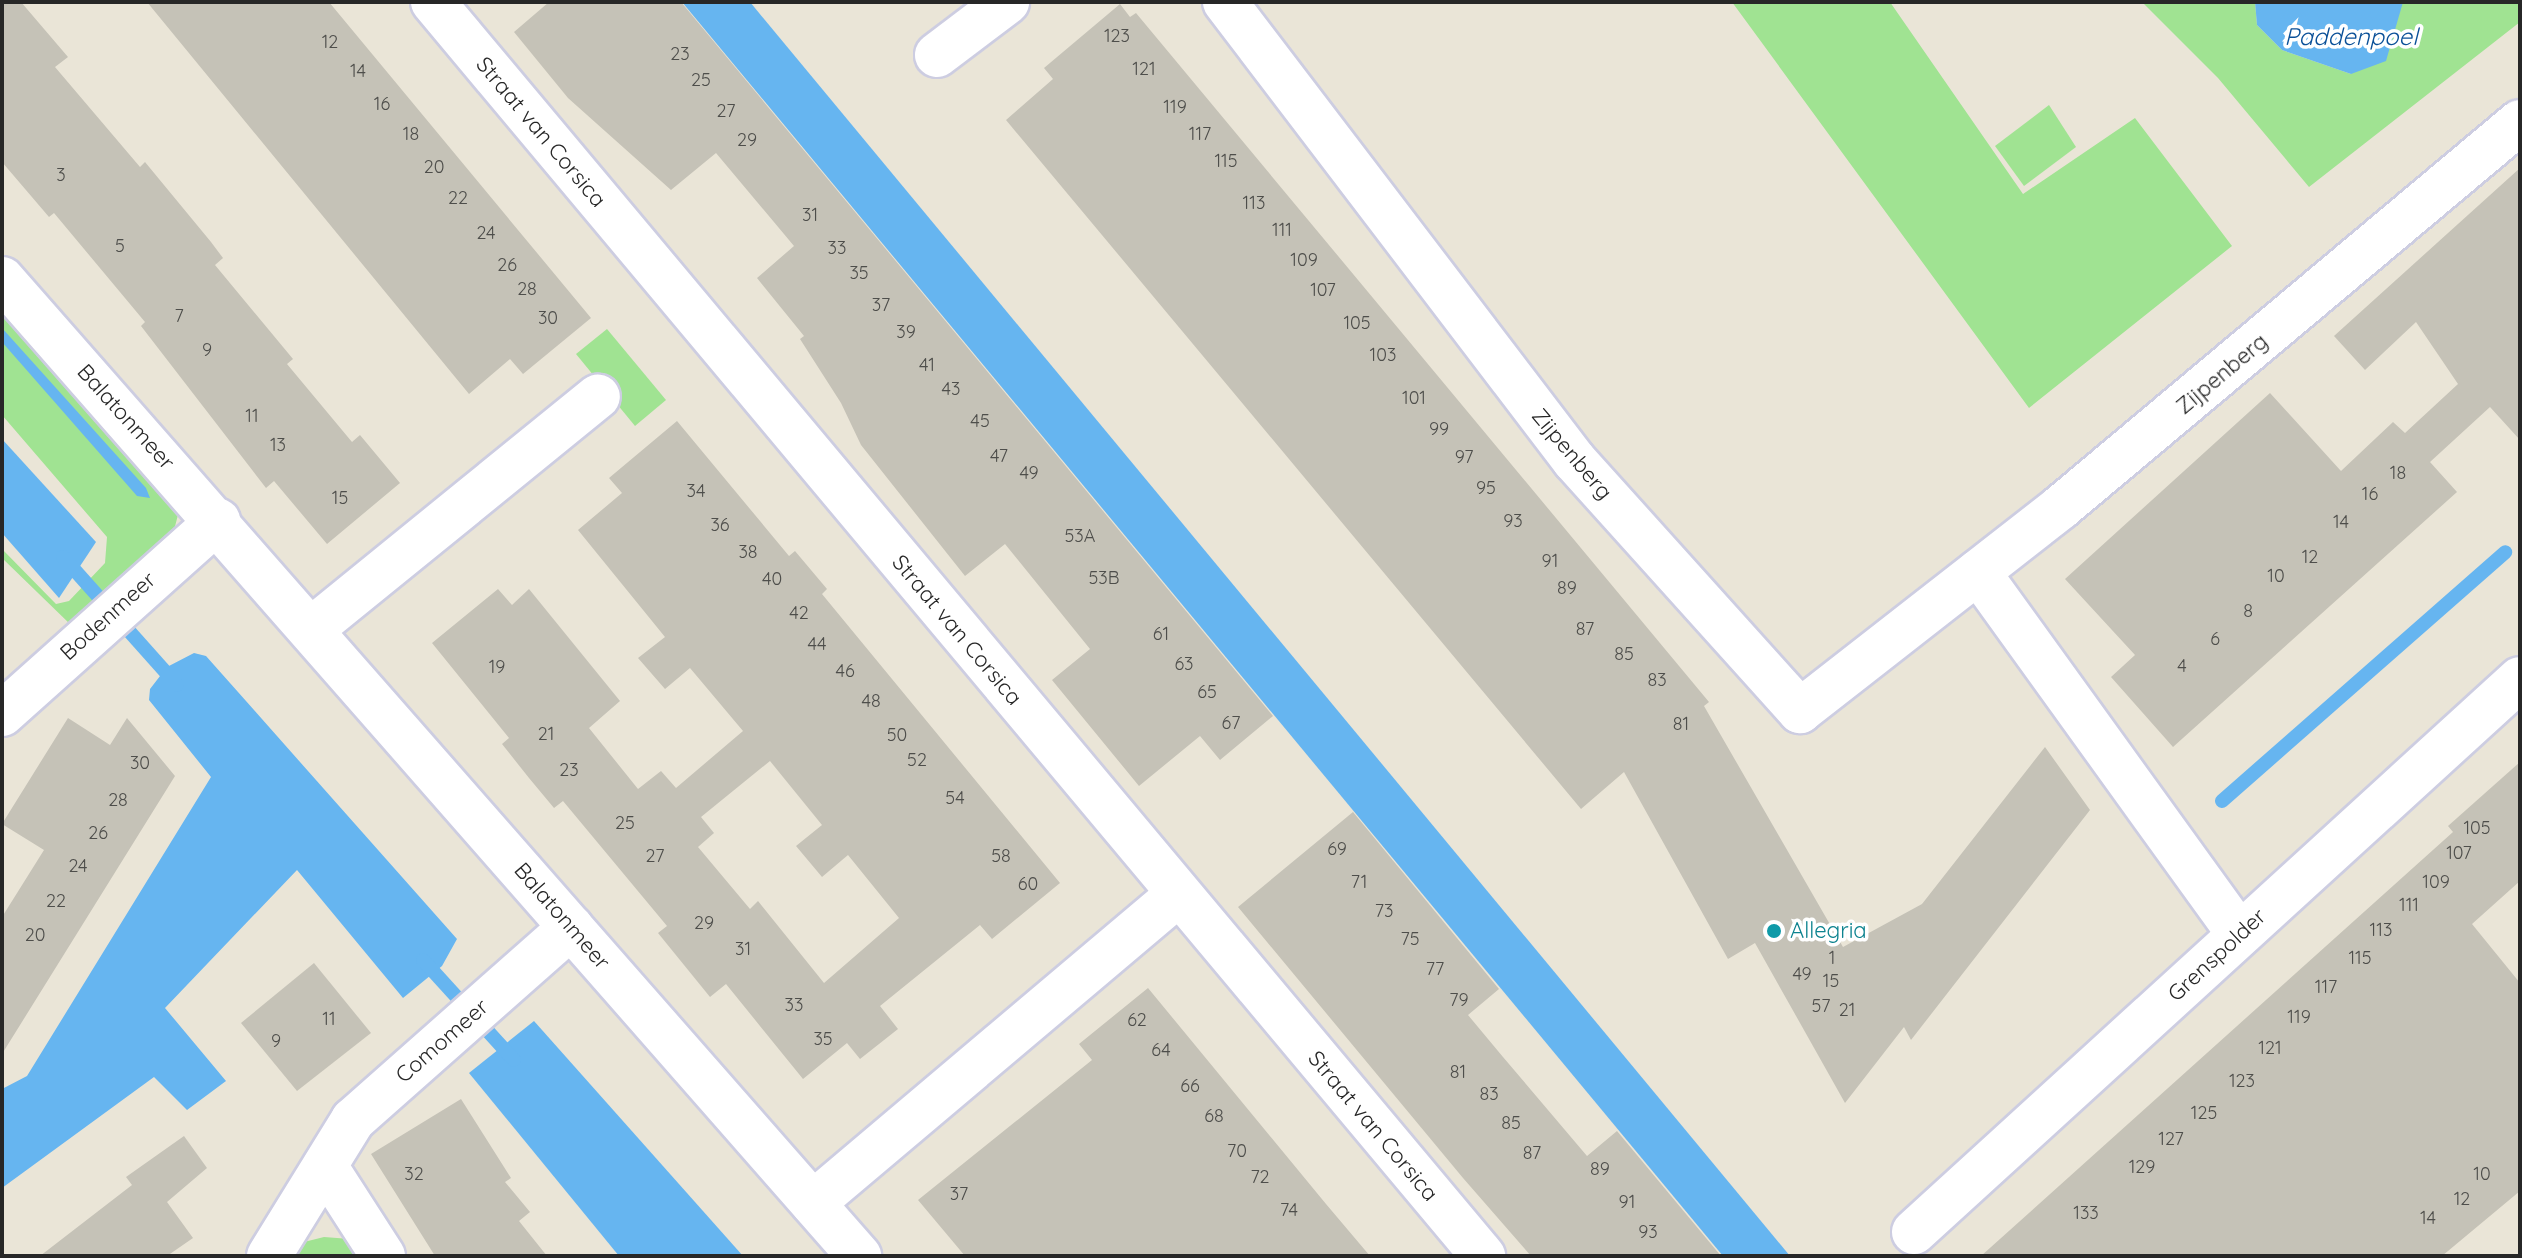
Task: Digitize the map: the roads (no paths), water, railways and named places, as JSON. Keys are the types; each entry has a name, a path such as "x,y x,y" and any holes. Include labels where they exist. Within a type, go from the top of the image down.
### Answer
{"street":[{"name":"Straat van Corsica","path":"433,2 1483,1256"},
{"path":"937,55 1007,2"},
{"name":"Zijpenberg","path":"1225,2 1574,460 1800,711 1978,572 2353,265 2520,122"},
{"name":"Balatonmeer","path":"2,279 313,628 859,1256"},
{"path":"313,628 598,396"},
{"name":"Bodenmeer","path":"2,714 90,631 218,521"},
{"path":"1978,572 2239,934"},
{"name":"Grenspolder","path":"1914,1232 2520,679"},
{"path":"813,1203 1178,895"},
{"name":"Comomeer","path":"269,1256 353,1120 571,927"},
{"path":"325,1166 383,1256"}],"water":[{"path":"682,2 750,2 1790,1256 1723,1256"},
{"name":"Paddenpoel","path":"2255,2 2403,2 2386,61 2351,74 2282,50 2257,25"},
{"path":"2,328 146,488 150,498 137,496 2,342"},
{"path":"2,439 96,542 59,598 2,533"},
{"path":"194,653 206,656 457,939 442,966 403,998 297,870 165,1008 226,1081 187,1110 154,1077 2,1188 2,1089 27,1076 211,777 149,700 150,689 167,667"},
{"path":"534,1021 743,1256 619,1256 469,1073"}],"waterway":[{"path":"2222,801 2505,552"},
{"path":"63,557 177,685"},
{"path":"423,960 514,1060"}],"place":[{"name":"Allegria","path":"1774,931"}]}
